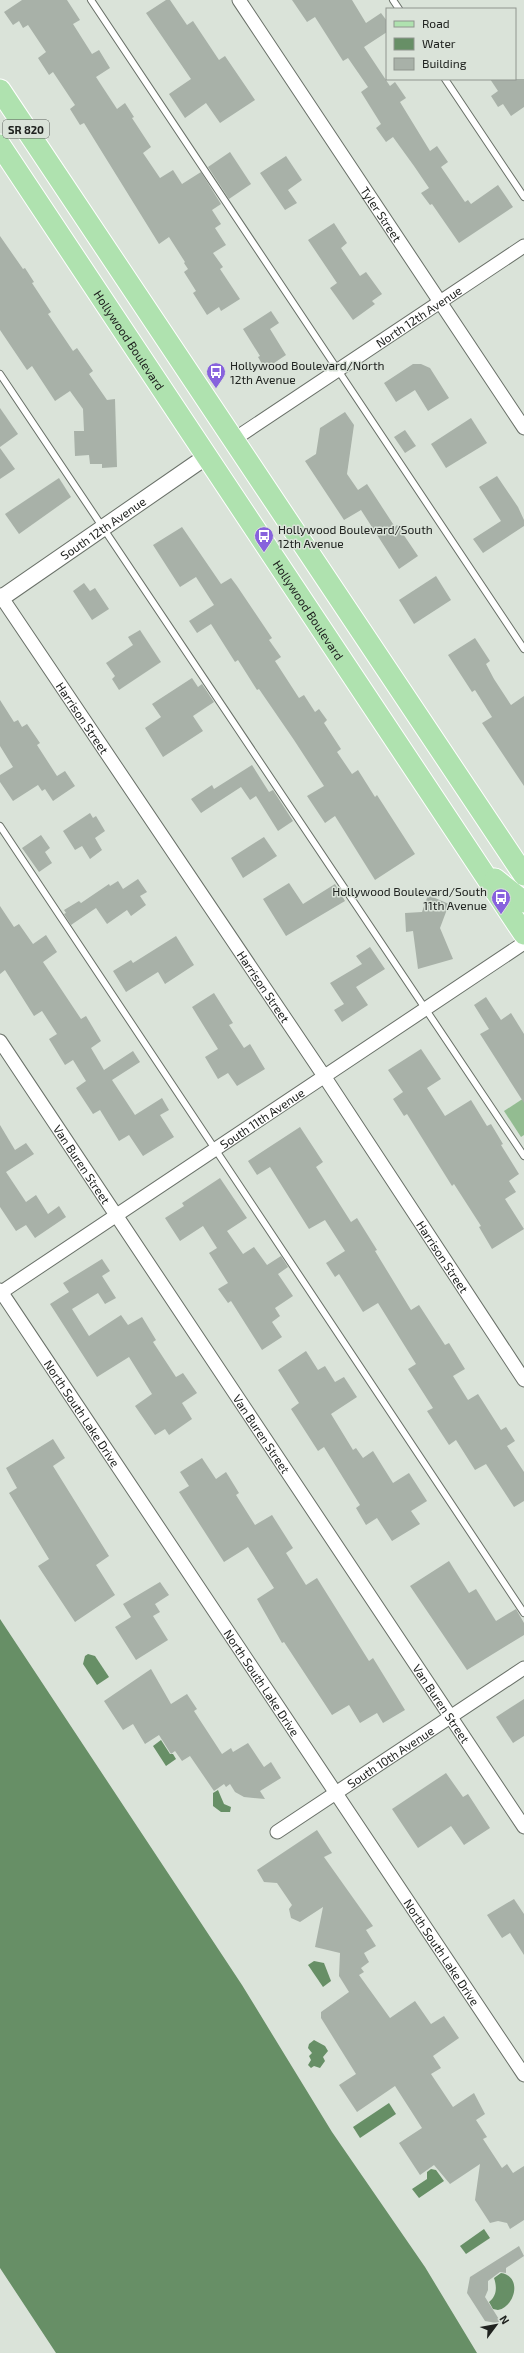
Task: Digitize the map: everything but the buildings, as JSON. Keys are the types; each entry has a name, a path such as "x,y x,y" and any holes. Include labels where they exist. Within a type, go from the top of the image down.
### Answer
{"main road":[{"name":"SR 820","path":"0,90 524,875"},
{"name":"Hollywood Boulevard","path":"0,146 524,934"},
{"path":"473,857 499,883 524,902"}],"street":[{"name":"Tyler Street","path":"239,0 524,428"},
{"name":"North 12th Avenue","path":"233,440 441,303 524,246"},
{"name":"South 12th Avenue","path":"1,597 207,456"},
{"name":"Harrison Street","path":"1,597 324,1076 524,1380"},
{"name":"South 11th Avenue","path":"1,1292 524,943"},
{"name":"Van Buren Street","path":"0,1041 524,1827"},
{"name":"North South Lake Drive","path":"1,1292 524,2075"},
{"name":"South 10th Avenue","path":"277,1832 524,1668"}],"lane":[{"path":"91,0 524,649"},
{"path":"392,0 398,8"},
{"path":"446,80 524,197"},
{"path":"0,374 524,1156"},
{"path":"0,826 524,1613"}],"shaded area":[{"path":"524,1098 524,1135 521,1137 504,1111"}],"water":[{"path":"0,1619 242,1985 332,2132 425,2267 477,2353 56,2353 0,2268"},
{"path":"88,1654 95,1656 109,1677 97,1685 83,1664 85,1656"},
{"path":"161,1740 170,1754 173,1754 176,1759 166,1766 153,1746"},
{"path":"218,1790 224,1804 231,1807 230,1812 221,1812 213,1806 213,1793"},
{"path":"314,1961 324,1963 331,1981 323,1987 308,1965"},
{"path":"314,2040 325,2046 328,2051 323,2057 325,2061 320,2068 314,2066 311,2068 308,2065 311,2060 309,2056 312,2053 308,2048 309,2044"},
{"path":"389,2103 396,2114 360,2138 353,2127"},
{"path":"431,2169 436,2170 444,2181 419,2198 412,2189 427,2179 427,2172"},
{"path":"484,2229 490,2238 466,2254 460,2246"},
{"path":"501,2273 508,2275 512,2279 514,2291 509,2303 498,2310 493,2309 489,2302 494,2297 496,2291 494,2278"}],"place":[{"name":"Hollywood Boulevard/North 12th Avenue","path":"216,389"},
{"name":"Hollywood Boulevard/South 12th Avenue","path":"264,553"},
{"name":"Hollywood Boulevard/South 11th Avenue","path":"501,915"}]}
